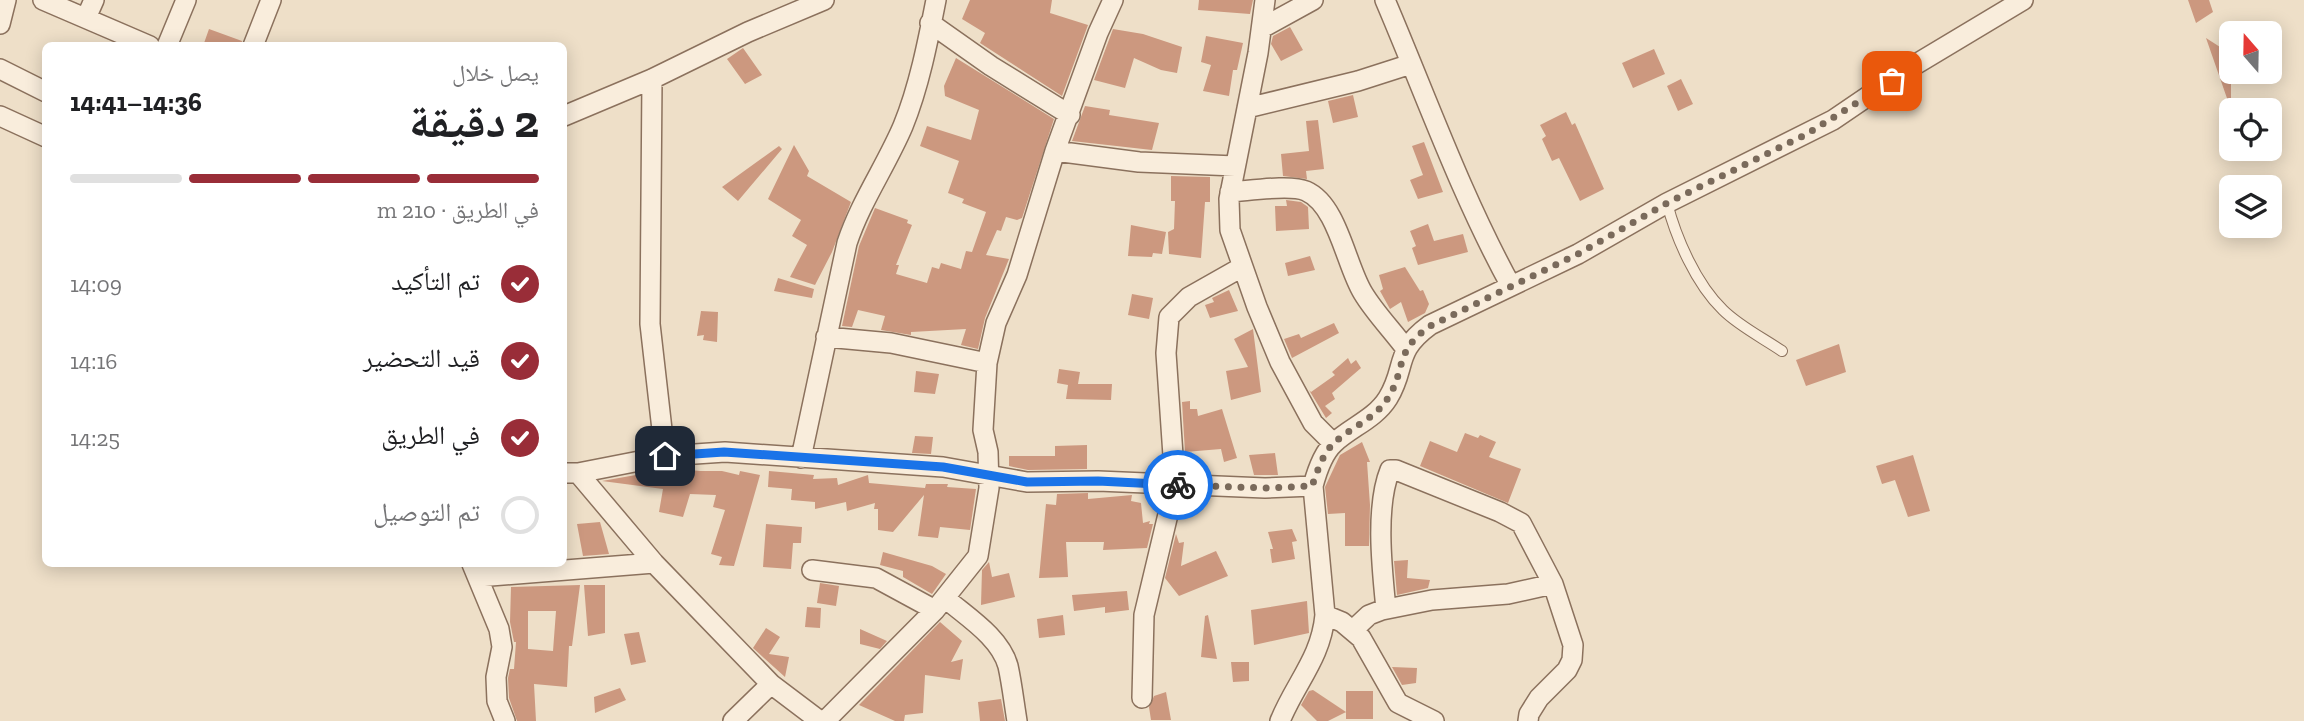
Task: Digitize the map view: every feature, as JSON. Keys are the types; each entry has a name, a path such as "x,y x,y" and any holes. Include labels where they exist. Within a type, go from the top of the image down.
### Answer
{"street":[{"path":"0,24 6,0"},
{"path":"43,0 90,9 144,42"},
{"path":"169,42 186,0"},
{"path":"255,42 271,0"},
{"path":"567,115 824,0"},
{"path":"801,458 847,243 856,216 904,124 920,71 936,0"},
{"path":"571,473 771,684 822,721 940,604 978,556 986,517 989,473 983,430 987,363 996,323 1017,275 1031,221 1055,151 1098,33 1113,0"},
{"path":"1265,0 1230,192 1230,230 1280,362 1313,423 1333,443"},
{"path":"1262,28 1313,0"},
{"path":"1385,0 1493,253 1511,286"},
{"path":"1280,721 1296,687 1314,660 1324,632 1325,615 1312,486 1333,443 1363,422 1388,397 1406,349 1416,336 1444,317 1578,254 1667,203 1833,120 1929,56 2023,0"},
{"path":"930,23 991,66 1070,115"},
{"path":"1247,108 1358,81 1411,64"},
{"path":"0,69 42,90"},
{"path":"652,79 650,324 665,456"},
{"path":"0,116 42,136"},
{"path":"1055,151 1139,162 1235,166"},
{"path":"1230,192 1294,189 1306,191 1330,217 1364,295 1406,349"},
{"path":"1142,698 1144,615 1175,485 1167,353 1169,317 1189,298 1242,267"},
{"path":"826,337 891,343 987,363"},
{"path":"571,473 665,456 724,452 943,467 989,473 1027,482 1098,481 1265,488 1312,486"},
{"path":"1386,609 1382,551 1383,507 1388,472 1392,469 1521,523 1553,584 1573,645 1572,660 1567,670 1539,698 1529,714 1528,721"},
{"path":"567,566 654,563"},
{"path":"505,721 497,701 496,677 502,647 499,629 475,570 552,567"},
{"path":"812,570 876,578 940,604 985,632 1001,652 1007,665 1017,721"},
{"path":"1353,630 1369,615 1386,609 1432,600 1508,594 1553,584"},
{"path":"1325,615 1353,630 1370,649 1398,703 1434,721"},
{"path":"733,721 771,684"}],"lane":[{"path":"1667,203 1680,245 1715,302 1724,312 1782,351"}],"building":[{"path":"970,0 1052,0 1050,13 1088,25 1062,96 980,43 985,33 962,19"},
{"path":"1199,0 1253,0 1250,14 1198,10"},
{"path":"2188,0 2209,0 2213,12 2196,23"},
{"path":"1290,27 1303,50 1281,61 1271,44 1273,36"},
{"path":"209,29 242,41 242,42 204,42"},
{"path":"1113,29 1143,34 1182,47 1177,73 1161,70 1134,58 1125,88 1094,80"},
{"path":"1206,36 1243,43 1237,70 1233,70 1229,96 1203,91 1211,65 1201,62"},
{"path":"2206,38 2219,46 2219,75"},
{"path":"743,48 762,75 745,84 727,59"},
{"path":"1654,49 1665,74 1633,88 1622,63"},
{"path":"956,58 1054,119 1022,218 1017,220 1006,217 986,255 1009,259 985,318 978,349 961,345 966,329 911,332 911,335 881,330 885,316 858,310 852,327 842,326 859,246 875,208 908,220 907,223 912,225 896,265 899,265 896,274 927,283 932,267 939,269 941,263 961,269 966,251 972,252 986,212 962,203 964,199 948,193 959,161 920,146 927,126 971,140 979,110 945,96 944,86"},
{"path":"1681,79 1693,104 1678,111 1667,86"},
{"path":"2222,84 2231,84 2231,98 2227,98"},
{"path":"1353,95 1358,117 1333,123 1328,101"},
{"path":"1085,106 1110,110 1109,115 1159,123 1152,150 1072,141"},
{"path":"1566,112 1572,125 1575,123 1604,189 1580,201 1559,158 1552,161 1542,139 1546,136 1540,125"},
{"path":"1318,120 1324,169 1306,171 1307,179 1283,176 1281,154 1309,151 1306,121"},
{"path":"1424,142 1443,192 1418,199 1410,180 1423,175 1412,146"},
{"path":"794,145 809,171 807,176 851,202 832,252 815,285 790,277 807,245 792,236 801,220 768,199"},
{"path":"779,146 782,149 738,201 722,187"},
{"path":"1171,176 1210,177 1210,202 1205,202 1201,258 1169,254 1168,232 1174,229 1175,201 1171,201"},
{"path":"1286,200 1301,202 1308,207 1309,229 1276,231 1275,206 1287,206"},
{"path":"1428,224 1434,241 1463,234 1468,252 1418,265 1412,248 1416,246 1410,231"},
{"path":"1131,225 1166,232 1162,254 1153,253 1152,257 1128,256"},
{"path":"1310,256 1315,270 1288,276 1285,263"},
{"path":"1405,267 1420,291 1423,290 1429,304 1425,313 1408,322 1401,302 1390,309 1380,291 1383,289 1379,275"},
{"path":"778,278 814,289 812,298 774,291"},
{"path":"1229,290 1238,311 1210,318 1205,305 1214,302 1212,298"},
{"path":"1132,294 1153,298 1149,319 1128,315"},
{"path":"701,311 718,312 717,342 703,340 704,335 697,336"},
{"path":"1334,323 1339,333 1292,358 1284,339 1299,334 1301,338"},
{"path":"1253,329 1261,392 1231,400 1226,371 1248,367 1234,339"},
{"path":"1839,344 1846,372 1806,386 1796,360"},
{"path":"1348,358 1351,364 1356,360 1361,368 1332,393 1335,399 1325,406 1332,413 1326,418 1309,390 1311,392 1335,375 1332,372"},
{"path":"1059,369 1080,372 1078,384 1112,384 1111,400 1066,399 1068,385 1057,383"},
{"path":"916,371 939,374 935,394 914,392"},
{"path":"1190,401 1190,409 1197,409 1198,416 1222,409 1237,458 1224,462 1221,449 1185,452 1182,402"},
{"path":"1465,433 1478,438 1480,435 1496,442 1489,457 1521,469 1508,503 1420,466 1430,441 1457,452"},
{"path":"915,436 933,437 931,454 912,453"},
{"path":"1362,442 1370,462 1367,462 1369,546 1345,546 1345,513 1328,514 1325,487 1340,455"},
{"path":"1087,445 1087,469 1028,470 1009,466 1009,456 1055,456 1055,446"},
{"path":"1275,453 1278,475 1254,475 1249,455"},
{"path":"1913,455 1930,511 1908,517 1895,480 1882,484 1876,466"},
{"path":"681,467 680,469 722,471 739,475 740,471 760,475 734,566 719,565 722,557 711,554 725,510 713,507 716,495 690,494 683,517 659,512 663,489 602,481"},
{"path":"769,471 814,475 813,479 837,478 838,485 868,475 869,483 925,488 926,484 948,484 947,487 976,489 970,530 940,527 938,538 918,536 924,495 893,532 878,530 878,509 874,509 875,503 847,511 846,502 815,509 815,502 791,500 792,489 768,487"},
{"path":"1088,493 1088,499 1132,495 1131,501 1141,503 1143,523 1150,521 1149,524 1153,524 1147,548 1103,550 1104,542 1066,542 1068,577 1039,578 1046,504 1056,505 1057,494"},
{"path":"600,522 609,554 583,556 577,524"},
{"path":"766,524 802,527 801,543 793,543 791,569 763,567"},
{"path":"1292,529 1297,541 1292,542 1295,559 1272,563 1270,549 1273,549 1268,532"},
{"path":"1176,534 1179,543 1184,542 1181,566 1216,551 1228,576 1179,596 1165,578"},
{"path":"883,552 932,566 946,574 932,594 903,577 903,571 880,565"},
{"path":"1408,560 1407,578 1430,580 1428,588 1397,595 1394,561"},
{"path":"989,562 992,577 1009,573 1015,597 981,605 982,570"},
{"path":"820,583 839,586 836,606 817,603"},
{"path":"580,585 572,646 569,646 567,687 534,684 536,721 517,721 509,698 508,678 510,669 514,669 516,642 510,622 511,587","holes":["528,611 556,611 553,651 528,649"]},
{"path":"584,585 605,585 605,633 588,636"},
{"path":"1127,591 1129,610 1105,613 1105,607 1074,611 1072,595"},
{"path":"1307,601 1309,633 1254,645 1251,610"},
{"path":"807,607 821,608 820,628 805,627"},
{"path":"1063,615 1065,635 1039,638 1037,619"},
{"path":"1208,615 1217,659 1201,657 1205,616"},
{"path":"940,622 962,641 951,662 963,659 960,680 925,675 923,713 905,715 904,721 895,721 859,705"},
{"path":"766,628 780,637 769,654 789,657 785,677 753,648"},
{"path":"860,629 887,641 880,649 860,644"},
{"path":"639,632 646,662 631,665 624,634"},
{"path":"1231,662 1249,662 1249,681 1233,682"},
{"path":"1392,667 1417,668 1416,683 1402,685"},
{"path":"620,688 626,700 595,713 594,697"},
{"path":"1313,690 1346,712 1328,721 1317,721 1301,705 1309,691"},
{"path":"1346,691 1373,691 1373,719 1346,719"},
{"path":"1166,692 1171,720 1151,720 1149,707 1154,696"},
{"path":"1001,699 1005,721 980,721 978,702"}],"way so far":[{"path":"1178,485 1265,488 1312,486 1333,443 1379,409 1388,397 1406,349 1416,336 1430,326 1578,254 1667,203 1805,135 1892,81"}],"route":[{"path":"665,456 724,452 943,467 989,473 1027,482 1098,481 1178,485"}]}
